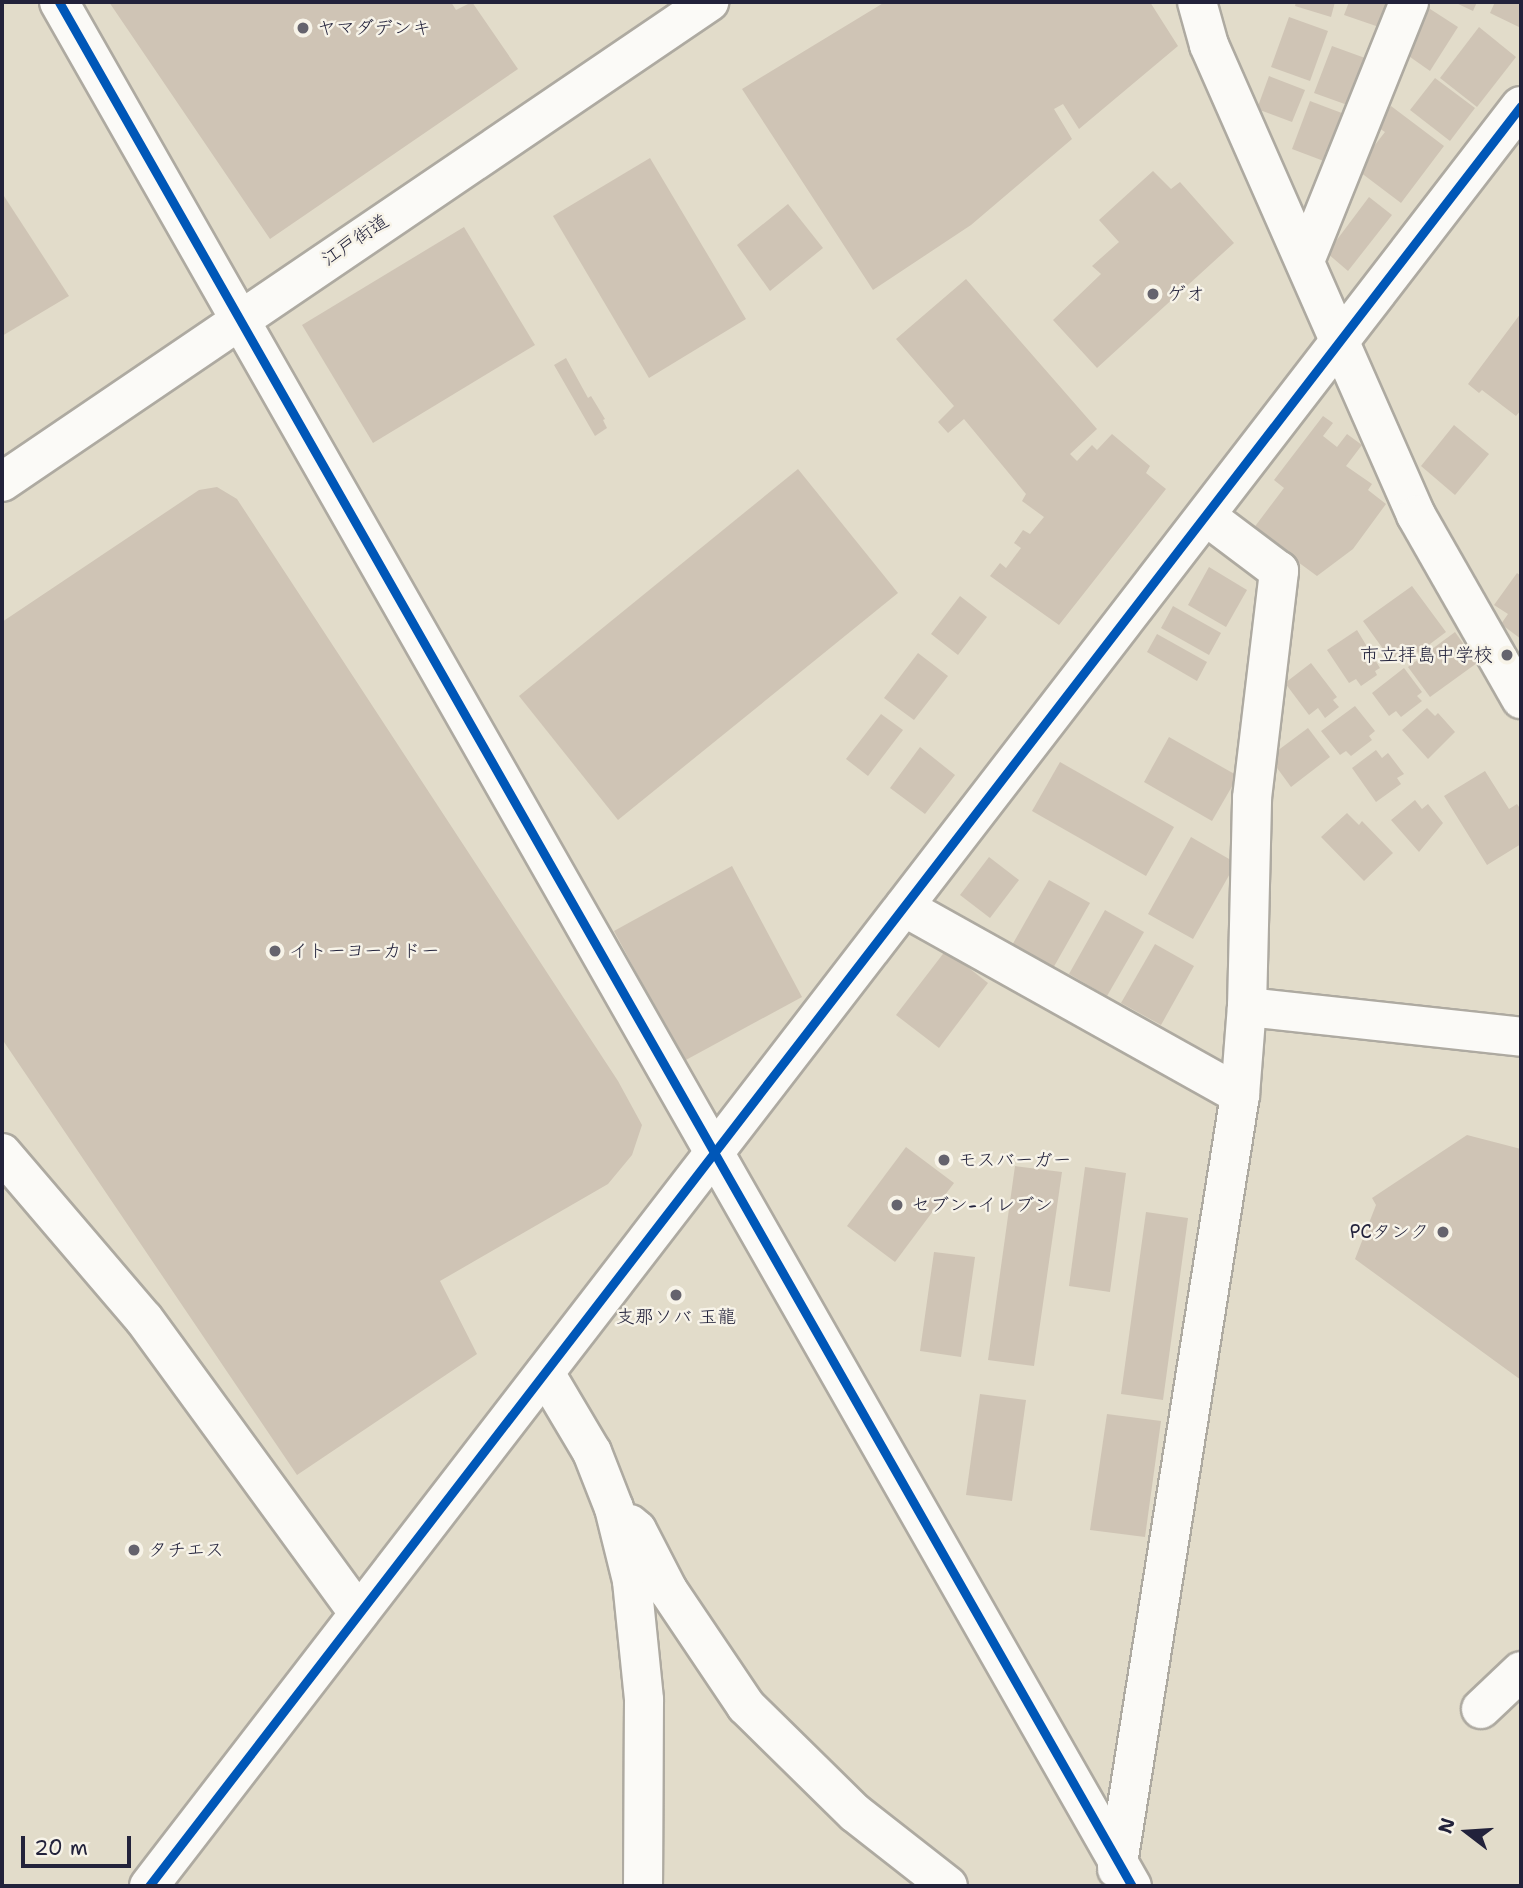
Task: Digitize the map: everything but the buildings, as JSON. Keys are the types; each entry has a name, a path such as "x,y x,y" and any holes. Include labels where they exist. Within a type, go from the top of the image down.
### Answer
{"street":[{"path":"59,2 241,317 1122,1877"},
{"name":"江戸街道","path":"2,482 241,317 709,2"},
{"path":"1197,2 1209,46 1416,515 1521,699"},
{"path":"1305,261 1409,2"},
{"path":"149,1886 1341,343 1521,106"},
{"path":"1122,1877 1240,1095 1247,1007 1252,798 1279,571 1206,516"},
{"path":"904,907 1240,1095"},
{"path":"1247,1007 1521,1037"},
{"path":"2,1153 145,1319 358,1613"},
{"path":"545,1373 592,1452 614,1508 632,1581 644,1700 643,1886"},
{"path":"614,1508 636,1530 668,1590 746,1706 855,1813 948,1886"},
{"path":"1481,1709 1521,1671"}],"cycle path":[{"path":"59,2 1132,1886"},
{"path":"149,1886 1521,106"}],"place":[{"name":"ヤマダデンキ","path":"303,28"},
{"name":"ゲオ","path":"1153,294"},
{"name":"市立拝島中学校","path":"1507,655"},
{"name":"イトーヨーカドー","path":"275,951"},
{"name":"モスバーガー","path":"944,1160"},
{"name":"セブン-イレブン","path":"897,1205"},
{"name":"PCタンク","path":"1443,1232"},
{"name":"支那ソバ 玉龍","path":"676,1295"},
{"name":"タチエス","path":"134,1550"}]}
